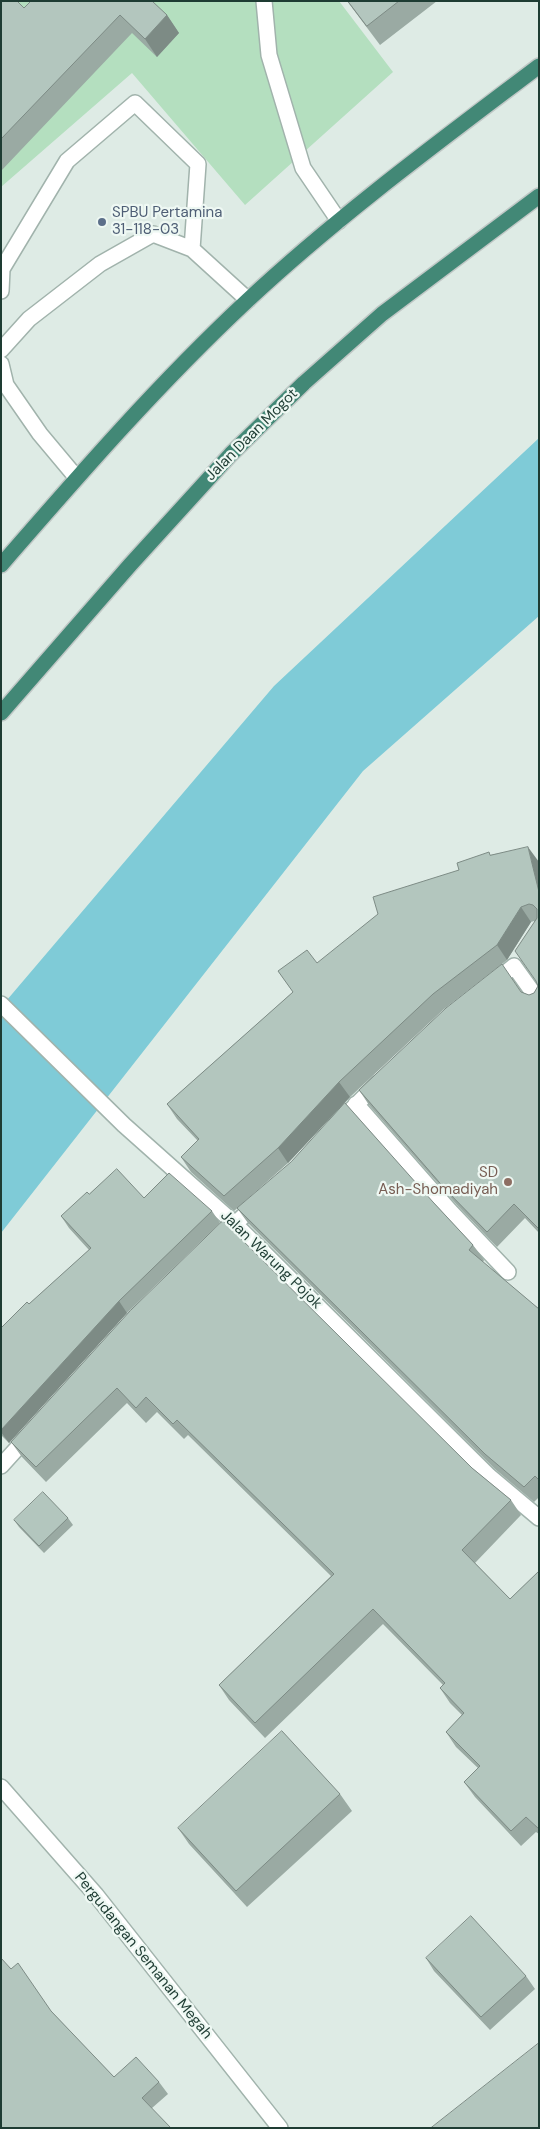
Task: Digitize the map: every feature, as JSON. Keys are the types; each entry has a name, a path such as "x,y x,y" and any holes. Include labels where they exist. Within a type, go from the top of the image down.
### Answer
{"highway":[{"path":"1,565 76,477 155,392 248,300 339,221 538,67"},
{"name":"Jalan Daan Mogot","path":"1,713 130,565 231,454 304,383 382,314 539,196"}],"street":[{"path":"264,1 268,55 303,168 339,221"},
{"path":"1,291 2,270 67,161 134,103 198,164 192,249"},
{"path":"1,350 29,319 100,264 153,234 192,249 248,300"},
{"path":"1,364 6,385 40,434 76,477"},
{"path":"480,993 514,966 524,951"},
{"path":"514,966 539,1001"},
{"name":"Jalan Warung Pojok","path":"1,1004 124,1124 234,1223 489,1476 539,1518"},
{"path":"329,1133 392,1070"},
{"path":"356,1104 450,1211 508,1272"},
{"path":"206,1251 234,1223 268,1194"},
{"path":"1,1466 41,1422"},
{"name":"Pergudangan Semanan Megah","path":"1,1787 102,1902 280,2128"}],"green space":[{"path":"1,1 339,1 393,72 245,205 132,73 1,187"}],"water":[{"path":"539,438 539,616 363,771 1,1233 1,1007 274,686"}],"building":[{"path":"1,1 17,1 24,8 31,1 152,1 167,15 145,39 120,15 1,139"},
{"path":"348,1 399,1 367,26"},
{"path":"528,847 539,892 539,1229 514,1204 487,1232 446,1190 359,1090 446,1008 502,964 521,992 529,995 534,993 538,986 536,981 515,951 537,918 537,909 529,904 521,907 497,945 433,994 339,1082 278,1148 224,1196 181,1157 199,1139 167,1104 293,992 278,971 307,950 317,963 378,914 373,897 459,870 457,863 489,852 490,855"},
{"path":"345,1103 473,1245 469,1250 539,1309 539,1480 535,1476 524,1487 485,1454 237,1208 291,1162"},
{"path":"117,1169 144,1198 169,1173 212,1211 119,1301 1,1430 1,1328 27,1302 29,1304 91,1248 61,1216 87,1192 89,1194"},
{"path":"223,1221 472,1468 511,1500 462,1550 510,1599 539,1571 539,1829 526,1817 511,1831 464,1782 480,1766 446,1732 464,1713 440,1688 445,1683 373,1609 255,1723 219,1685 334,1574 177,1420 173,1424 146,1397 136,1408 117,1388 36,1467 11,1442 130,1311"},
{"path":"43,1492 68,1518 39,1546 14,1520"},
{"path":"282,1731 340,1794 236,1891 178,1828"},
{"path":"471,1916 526,1976 481,2017 426,1958"},
{"path":"1,1958 11,1969 18,1963 51,2011 114,2077 136,2057 159,2082 142,2098 171,2128 1,2128"},
{"path":"539,2043 539,2128 431,2128"}],"place":[{"name":"SPBU Pertamina 31-118-03","path":"102,222"},
{"name":"SD Ash-Shomadiyah","path":"508,1182"}]}
